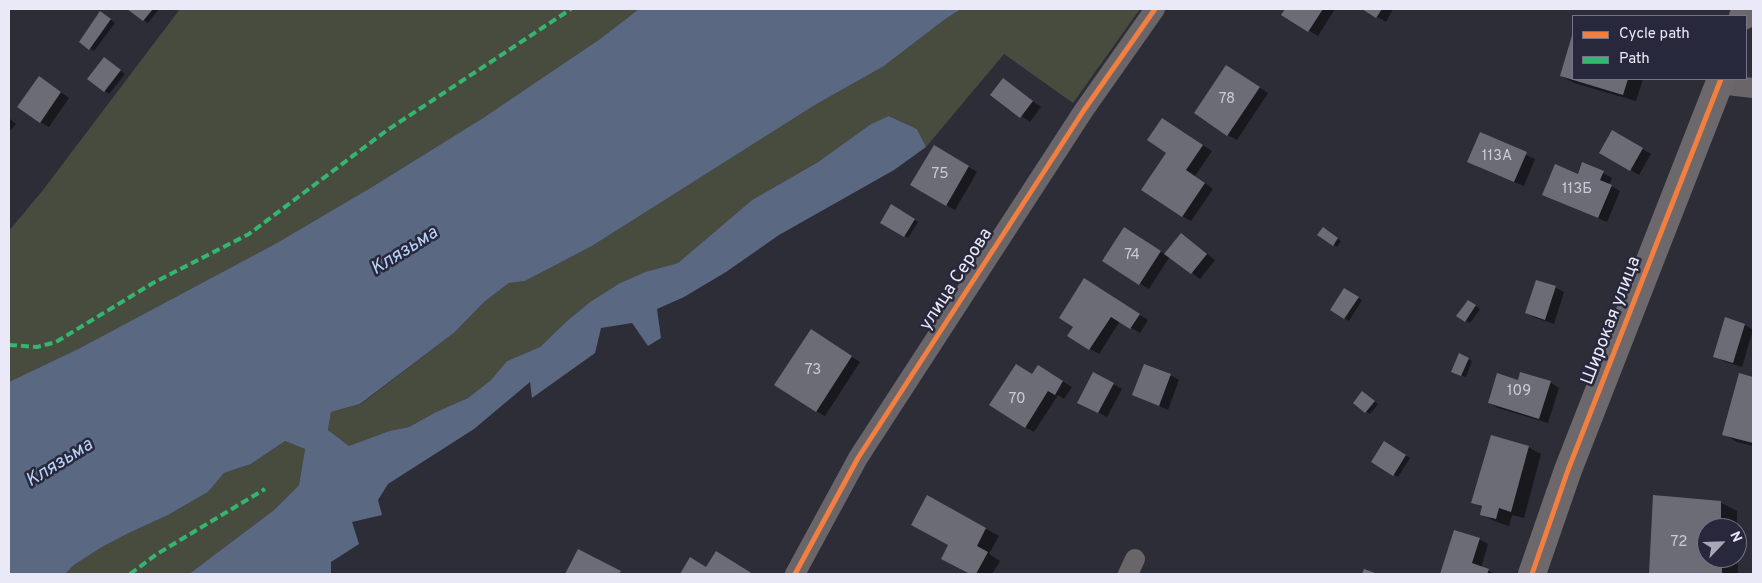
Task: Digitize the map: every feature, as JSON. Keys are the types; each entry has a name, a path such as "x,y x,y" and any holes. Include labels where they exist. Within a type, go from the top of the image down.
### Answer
{"street":[{"name":"улица Серова","path":"795,574 858,458 1084,110 1155,9"},
{"path":"1720,82 1753,88"},
{"name":"Широкая улица","path":"1532,574 1568,470 1720,82"}],"green space":[{"path":"180,9 639,9 600,39 483,118 372,187 275,244 80,348 9,382 9,231 43,190"},
{"path":"961,9 1140,9 1073,103 1004,54 926,147 917,129 890,116 871,124 818,162 752,200 678,263 645,272 620,283 590,302 540,347 507,361 491,380 468,398 436,412 409,427 389,431 349,446 328,430 331,412 361,404 455,332 484,302 509,283 525,281 592,246 815,105 884,66"},
{"path":"285,441 305,449 299,485 274,510 189,574 65,574 74,565 102,547 168,515 208,492 224,473 251,464"}],"water":[{"name":"Клязьма","path":"639,9 961,9 884,66 815,105 592,246 525,281 509,283 484,302 455,332 360,404 331,412 328,430 349,446 389,431 409,427 436,412 468,398 491,380 507,361 540,347 590,302 620,283 645,272 678,263 752,200 818,162 871,124 889,116 917,129 926,147 894,170 779,235 726,272 684,297 657,309 661,338 648,346 632,323 601,328 595,353 532,398 530,382 474,429 388,484 378,500 382,515 352,522 359,544 331,562 331,574 189,574 274,510 299,485 305,449 285,441 251,464 224,473 208,492 168,515 102,547 74,565 65,574 9,574 9,382 80,348 275,244 372,187 483,118 600,39"}],"building":[{"path":"127,9 153,9 143,21"},
{"path":"1285,9 1323,9 1308,32 1281,15"},
{"path":"1362,9 1382,9 1376,18"},
{"path":"100,11 111,19 89,50 79,42"},
{"path":"1572,35 1572,80 1560,76"},
{"path":"104,57 121,70 104,92 87,79"},
{"path":"1226,65 1260,87 1227,136 1194,113"},
{"path":"39,76 61,92 40,123 17,107"},
{"path":"1003,78 1033,101 1020,118 990,95"},
{"path":"1573,80 1628,80 1623,95"},
{"path":"1162,118 1203,145 1186,170 1205,183 1182,217 1141,190 1166,153 1147,140"},
{"path":"1612,130 1643,148 1630,171 1599,153"},
{"path":"1480,132 1527,152 1514,182 1467,162"},
{"path":"934,145 969,166 946,206 910,185"},
{"path":"1582,162 1604,171 1600,180 1612,185 1598,218 1542,195 1555,164 1578,174"},
{"path":"891,204 915,219 904,237 880,223"},
{"path":"1124,227 1161,251 1139,285 1102,261"},
{"path":"1323,227 1338,238 1333,246 1317,235"},
{"path":"1181,233 1207,254 1191,274 1164,254"},
{"path":"1084,278 1140,314 1130,329 1111,317 1089,350 1067,336 1073,327 1059,318"},
{"path":"1536,280 1556,286 1545,320 1525,313"},
{"path":"1344,288 1359,297 1344,319 1330,310"},
{"path":"1468,300 1476,305 1465,322 1456,316"},
{"path":"1725,317 1745,324 1733,363 1713,357"},
{"path":"811,329 852,356 816,412 774,385"},
{"path":"1459,353 1469,358 1461,376 1451,372"},
{"path":"1016,364 1032,374 1038,365 1063,381 1055,395 1048,391 1025,428 989,405"},
{"path":"1144,364 1171,374 1159,406 1132,395"},
{"path":"1093,372 1114,383 1098,413 1077,403"},
{"path":"1520,372 1551,381 1539,419 1488,403 1497,373 1518,380"},
{"path":"1739,373 1753,377 1753,443 1722,435"},
{"path":"1362,391 1375,401 1365,413 1353,403"},
{"path":"1491,435 1529,446 1511,512 1499,508 1496,519 1480,515 1482,506 1471,503"},
{"path":"1384,441 1406,455 1393,476 1371,462"},
{"path":"927,495 986,528 977,546 988,552 976,574 970,574 941,559 948,545 911,525"},
{"path":"1653,495 1721,501 1721,518 1697,518 1697,568 1722,568 1722,574 1649,574"},
{"path":"1454,530 1480,538 1472,563 1489,569 1487,574 1440,574"},
{"path":"578,549 621,571 619,574 565,574"},
{"path":"716,551 753,574 680,574 690,557 706,567"},
{"path":"1364,569 1378,574 1362,574"}],"marked path":[{"path":"9,345 37,347 56,342 153,283 249,234 386,131 571,9"},
{"path":"130,574 157,554 265,489"}],"cycle path":[{"path":"795,574 858,458 1084,110 1155,9"},
{"path":"1532,574 1568,470 1721,80"}]}
